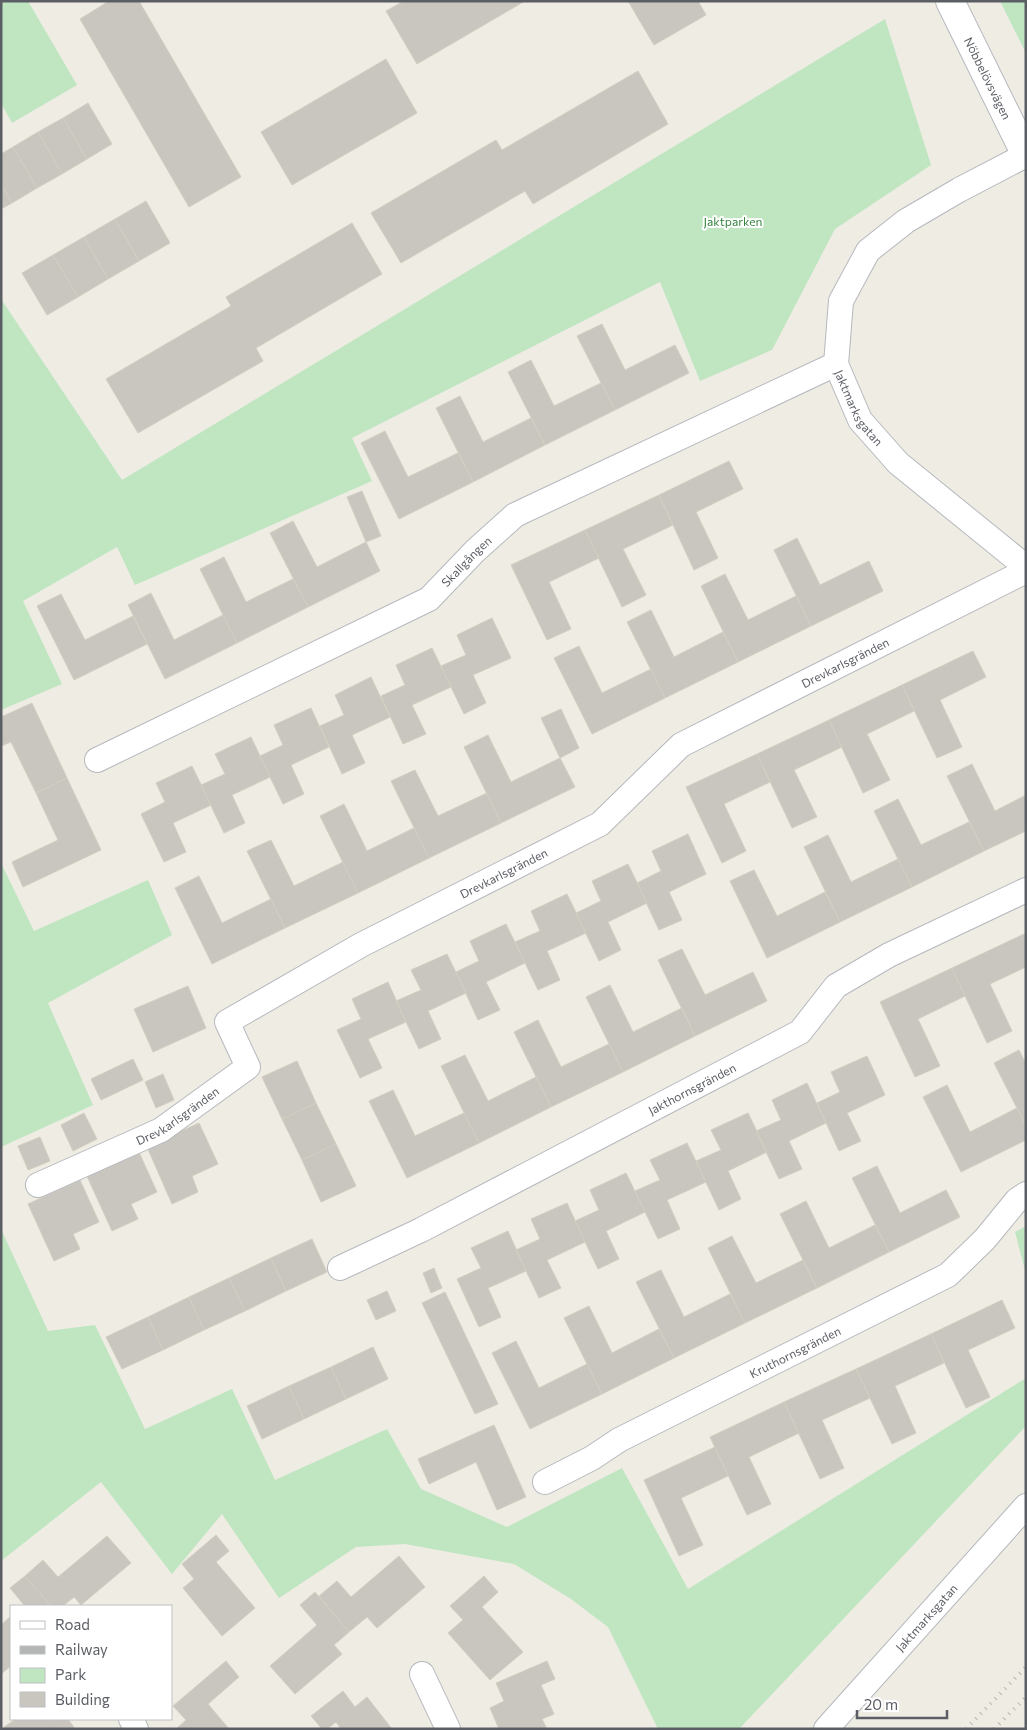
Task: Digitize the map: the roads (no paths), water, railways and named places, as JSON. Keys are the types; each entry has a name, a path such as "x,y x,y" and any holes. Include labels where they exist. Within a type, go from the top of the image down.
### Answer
{"street":[{"name":"Nöbbelövsvägen","path":"950,1 1026,155"},
{"name":"Jaktmarksgatan","path":"1026,155 959,190 906,221 868,251 841,301 836,364 860,420 898,463 1026,567"},
{"name":"Skallgången","path":"97,760 429,599 474,551 515,515 836,364"},
{"name":"Drevkarlsgränden","path":"38,1186 161,1130 248,1066 227,1022 362,945 600,824 682,745 1026,571"},
{"name":"Jakthornsgränden","path":"340,1268 421,1230 800,1032 836,986 889,955 1026,890"},
{"name":"Kruthornsgränden","path":"545,1482 592,1458 619,1440 948,1275 985,1239 1017,1200 1026,1194"},
{"name":"Jaktmarksgatan","path":"826,1729 1026,1506"},
{"path":"422,1674 448,1729"}],"railway":[{"path":"966,1729 1026,1667"},
{"path":"994,1729 1026,1697"}],"park label":[{"name":"Jaktparken","path":"733,221"}]}
